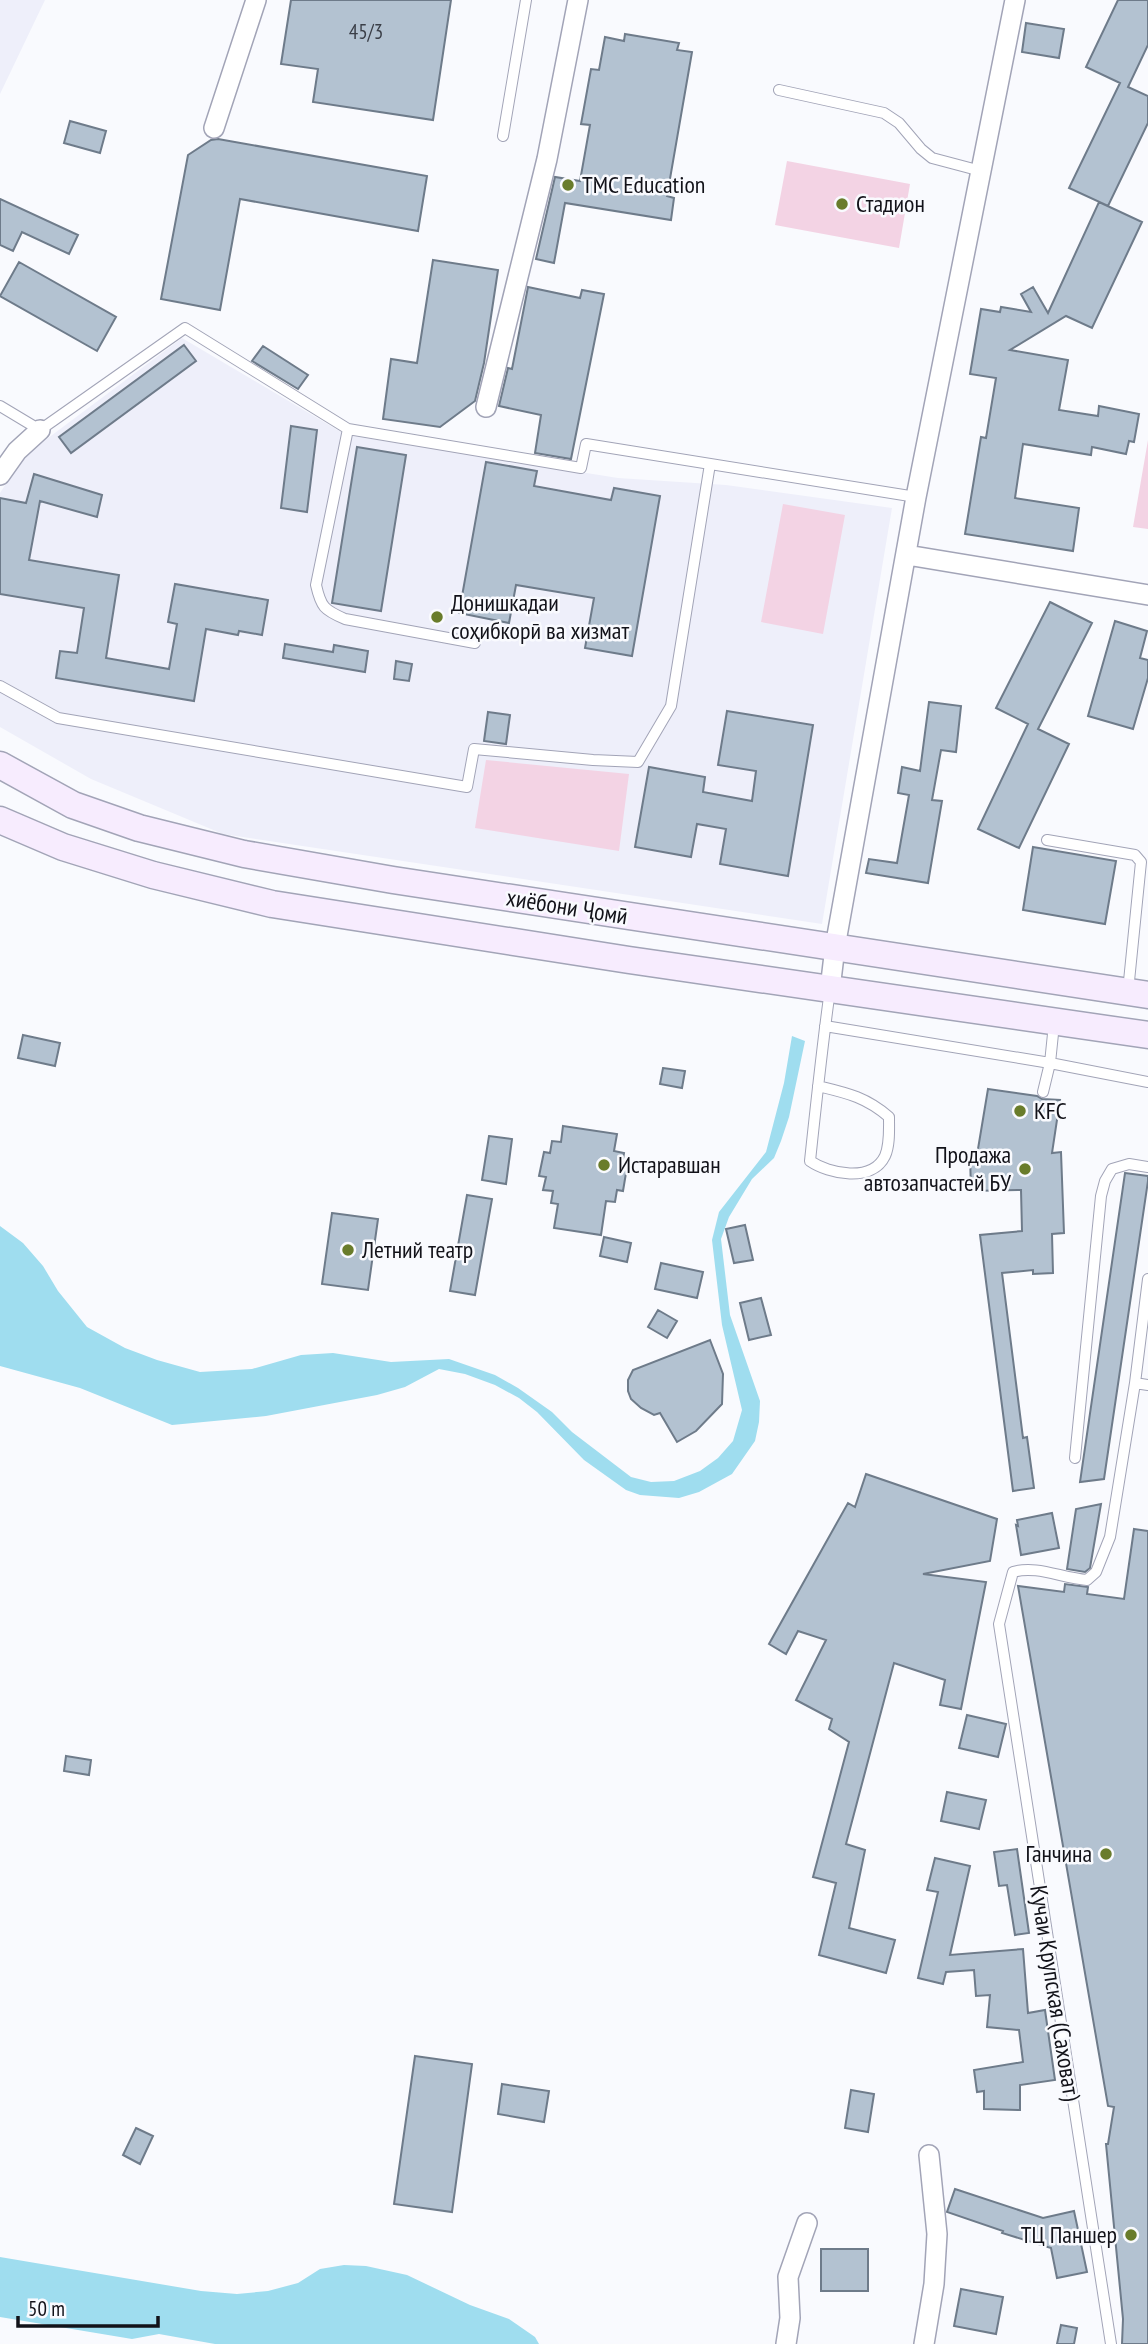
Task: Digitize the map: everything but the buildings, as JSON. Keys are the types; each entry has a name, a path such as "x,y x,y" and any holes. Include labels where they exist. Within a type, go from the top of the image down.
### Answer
{"main road":[{"name":"хиёбони Ҷомӣ","path":"0,765 73,805 139,828 244,854 393,880 1138,993"},
{"name":"хиёбони Ҷомӣ","path":"0,820 63,847 153,875 272,904 1148,1035"}],"street":[{"path":"214,128 256,0"},
{"path":"486,407 547,159 578,0"},
{"path":"830,989 835,947 916,496 1015,0"},
{"path":"0,474 16,450 40,430"},
{"path":"907,555 1148,595"},
{"path":"925,2344 934,2284 937,2234 929,2155"},
{"path":"786,2344 790,2318 788,2277 807,2223"}],"lane":[{"path":"503,136 526,0"},
{"path":"779,90 884,113 899,123 932,158 981,171"},
{"path":"0,406 40,430 185,328 348,429 581,468 586,444 916,496"},
{"path":"348,429 316,585 320,601 327,611 345,619 475,643"},
{"path":"0,686 58,718 467,787 474,748 638,762 671,706 710,464"},
{"path":"1047,840 1135,855 1140,862 1138,993"},
{"path":"818,1086 872,1102 889,1117 885,1156 875,1168 858,1174 820,1168 810,1161 818,1086 830,989"},
{"path":"1043,1092 1055,1021"},
{"path":"825,1026 1148,1082"},
{"path":"1075,1458 1101,1196 1112,1169 1129,1164 1148,1167"},
{"path":"1148,1279 1135,1383 1148,1385"},
{"name":"Кучаи Крупская (Саховат)","path":"1111,2344 999,1624 1013,1572 1027,1568 1087,1580 1096,1572 1110,1537 1135,1383"}],"shaded area":[{"path":"0,0 45,0 0,94"},
{"name":"Стадион","path":"787,161 910,184 899,248 775,225"},
{"name":"Донишкадаи соҳибкорӣ ва хизмат","path":"182,338 346,435 618,478 726,485 892,508 822,924 223,834 91,779 0,727 0,493 24,456"},
{"path":"1148,440 1148,529 1133,527"},
{"path":"783,504 845,515 823,634 761,622"},
{"path":"486,760 629,774 619,851 475,828"}],"water":[{"path":"792,1036 805,1041 789,1117 781,1141 774,1158 752,1179 729,1217 721,1239 730,1315 760,1401 759,1422 755,1441 732,1474 699,1492 679,1498 640,1495 626,1490 584,1460 537,1412 519,1398 495,1385 465,1374 439,1369 405,1387 377,1395 266,1416 172,1425 80,1388 0,1366 0,1226 23,1243 43,1266 58,1291 87,1327 125,1348 157,1360 200,1372 252,1369 301,1355 333,1353 391,1362 449,1359 495,1375 518,1388 552,1412 572,1432 631,1477 651,1482 674,1481 700,1471 718,1458 733,1441 742,1410 722,1325 712,1240 719,1212 766,1152 784,1083"},
{"path":"0,2257 201,2291 237,2294 268,2291 298,2283 320,2269 344,2265 366,2266 407,2275 470,2305 509,2319 535,2337 539,2344 215,2344 159,2334 132,2339 0,2317"}],"place":[{"name":"TMC Education","path":"568,185"},
{"name":"Стадион","path":"842,204"},
{"name":"Донишкадаи соҳибкорӣ ва хизмат","path":"437,617"},
{"name":"KFC","path":"1020,1111"},
{"name":"Истаравшан","path":"604,1165"},
{"name":"Продажа автозапчастей БУ","path":"1025,1169"},
{"name":"Летний театр","path":"348,1250"},
{"name":"Ганчина","path":"1106,1854"},
{"name":"ТЦ Паншер","path":"1131,2235"}]}
